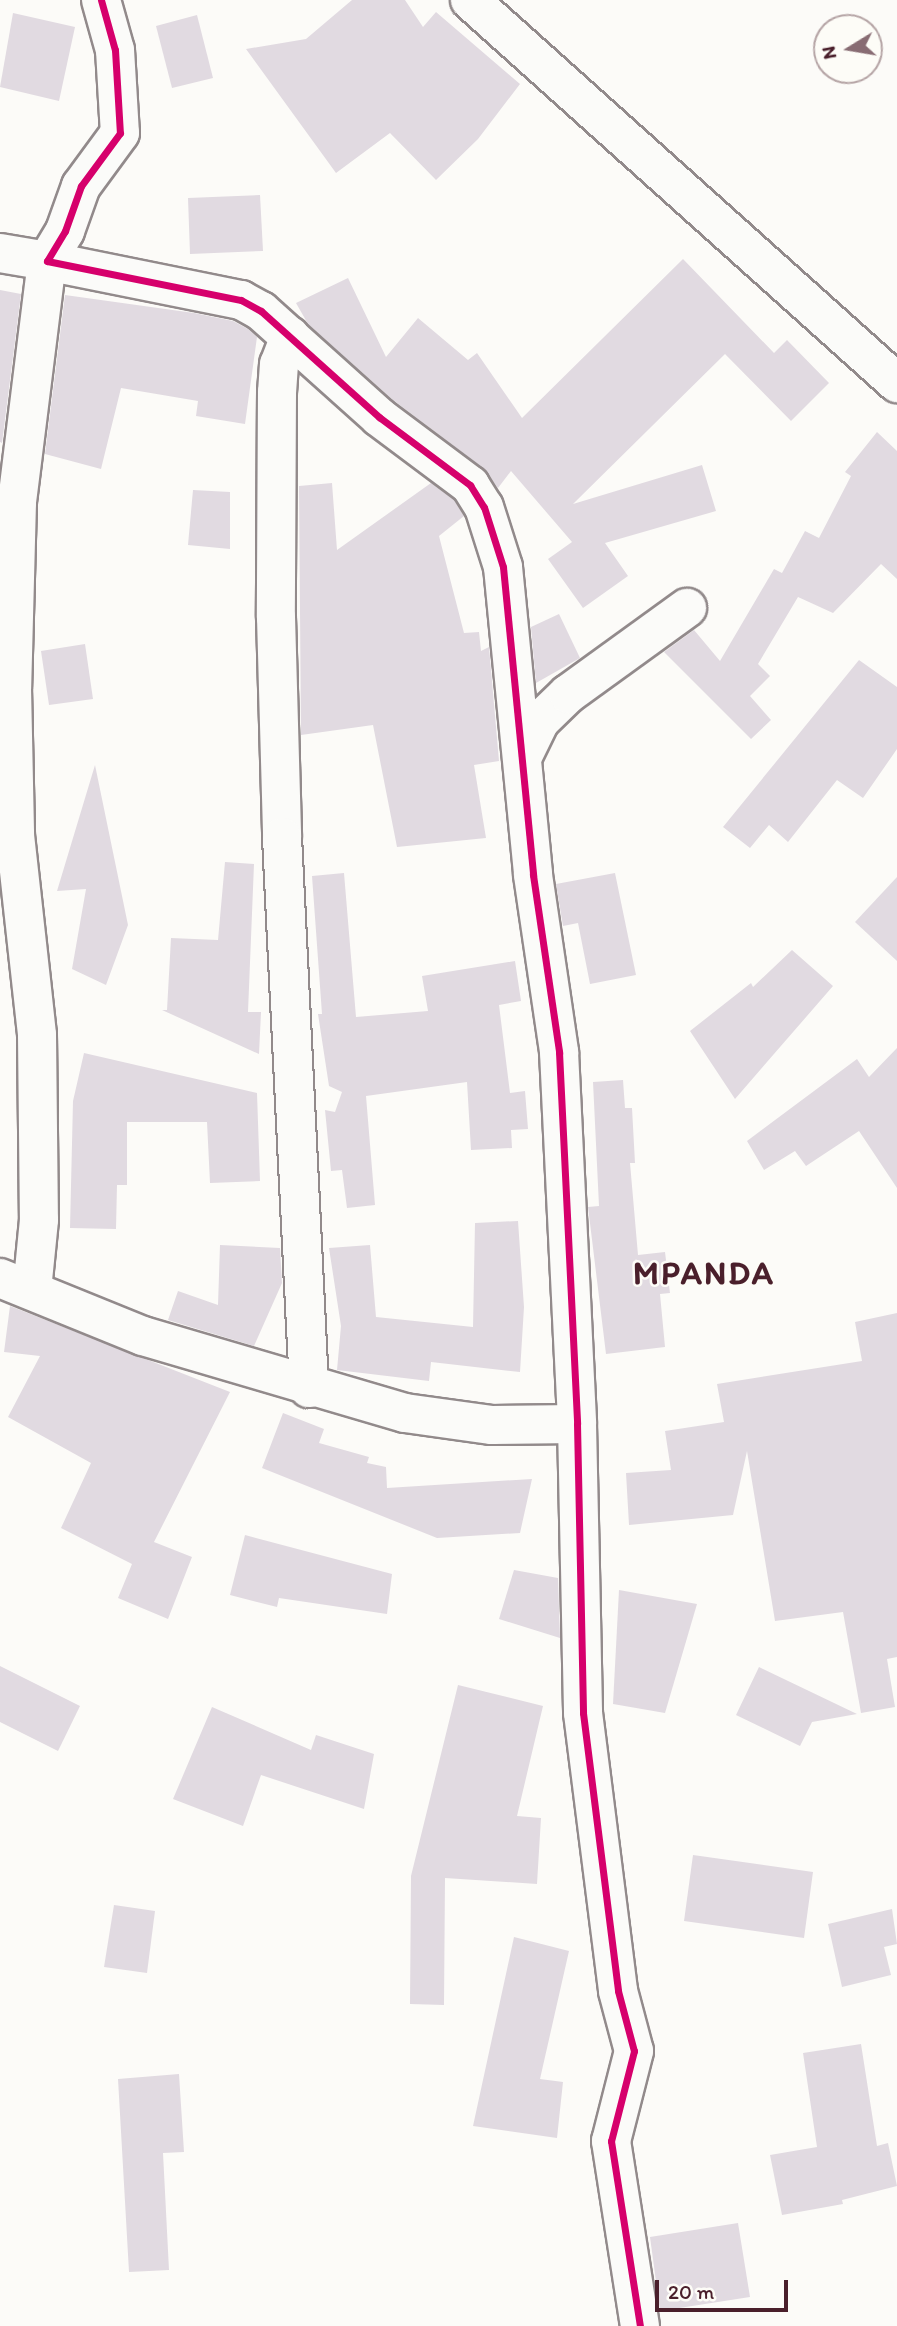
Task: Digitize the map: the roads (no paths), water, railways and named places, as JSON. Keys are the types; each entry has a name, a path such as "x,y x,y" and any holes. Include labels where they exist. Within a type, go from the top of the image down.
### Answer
{"street":[{"path":"101,0 115,50 120,133 80,186 65,231 47,261 24,420 12,675 15,835 37,1035 39,1220 16,1284 143,1336 309,1388 405,1413 479,1423 577,1424"},
{"path":"470,0 897,383"},
{"path":"0,253 241,300 290,336 379,417 470,485 484,507 503,567 510,612 533,875 559,1052 577,1424 583,1713 618,1991 634,2050 614,2121 612,2160 639,2326"},
{"path":"290,336 279,364 277,392 276,617 282,837 309,1388"},
{"path":"523,756 540,721 568,694 687,608"}],"district":[{"name":"MPANDA","path":"704,1273"}]}
